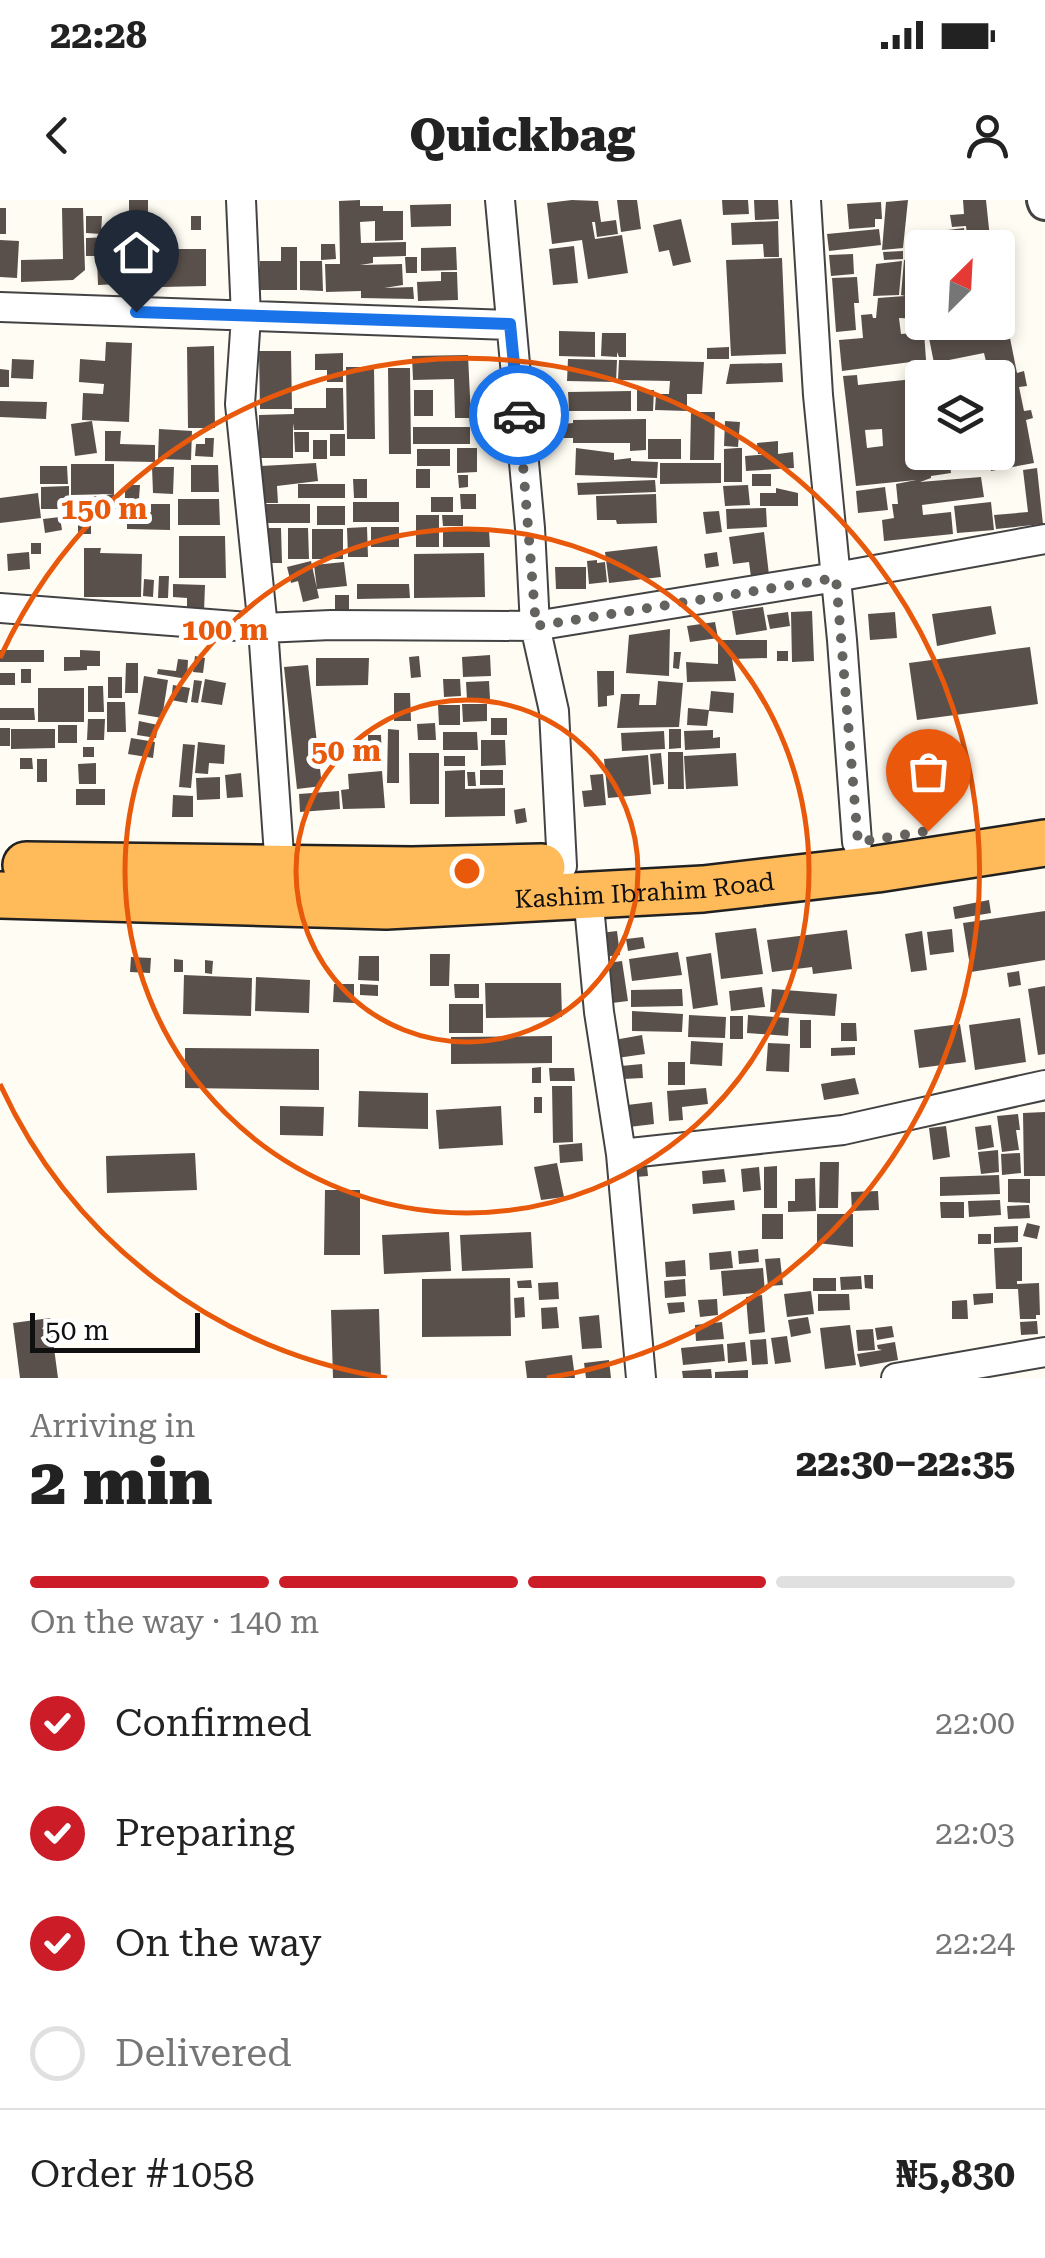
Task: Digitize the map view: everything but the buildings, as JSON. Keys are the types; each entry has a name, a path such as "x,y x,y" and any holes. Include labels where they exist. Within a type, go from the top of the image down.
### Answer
{"highway":[{"name":"Kashim Ibrahim Road","path":"0,896 386,906 858,842 1045,812"},
{"name":"Kashim Ibrahim Road","path":"0,865 280,870 703,889 877,870 1045,843"}],"street":[{"path":"241,200 246,316 240,404 263,628 280,870"},
{"path":"500,200 536,626 554,711 575,881 621,1154 641,1378"},
{"path":"806,200 818,395 858,842"},
{"path":"0,307 510,324"},
{"path":"0,608 263,628 536,626 836,578 1045,538"},
{"path":"621,1154 843,1130 1045,1086"},
{"path":"896,1378 1045,1352"}],"way so far":[{"path":"519,415 536,626 836,578 858,842 928,831"}],"route":[{"path":"136,312 510,324 519,415"}]}
